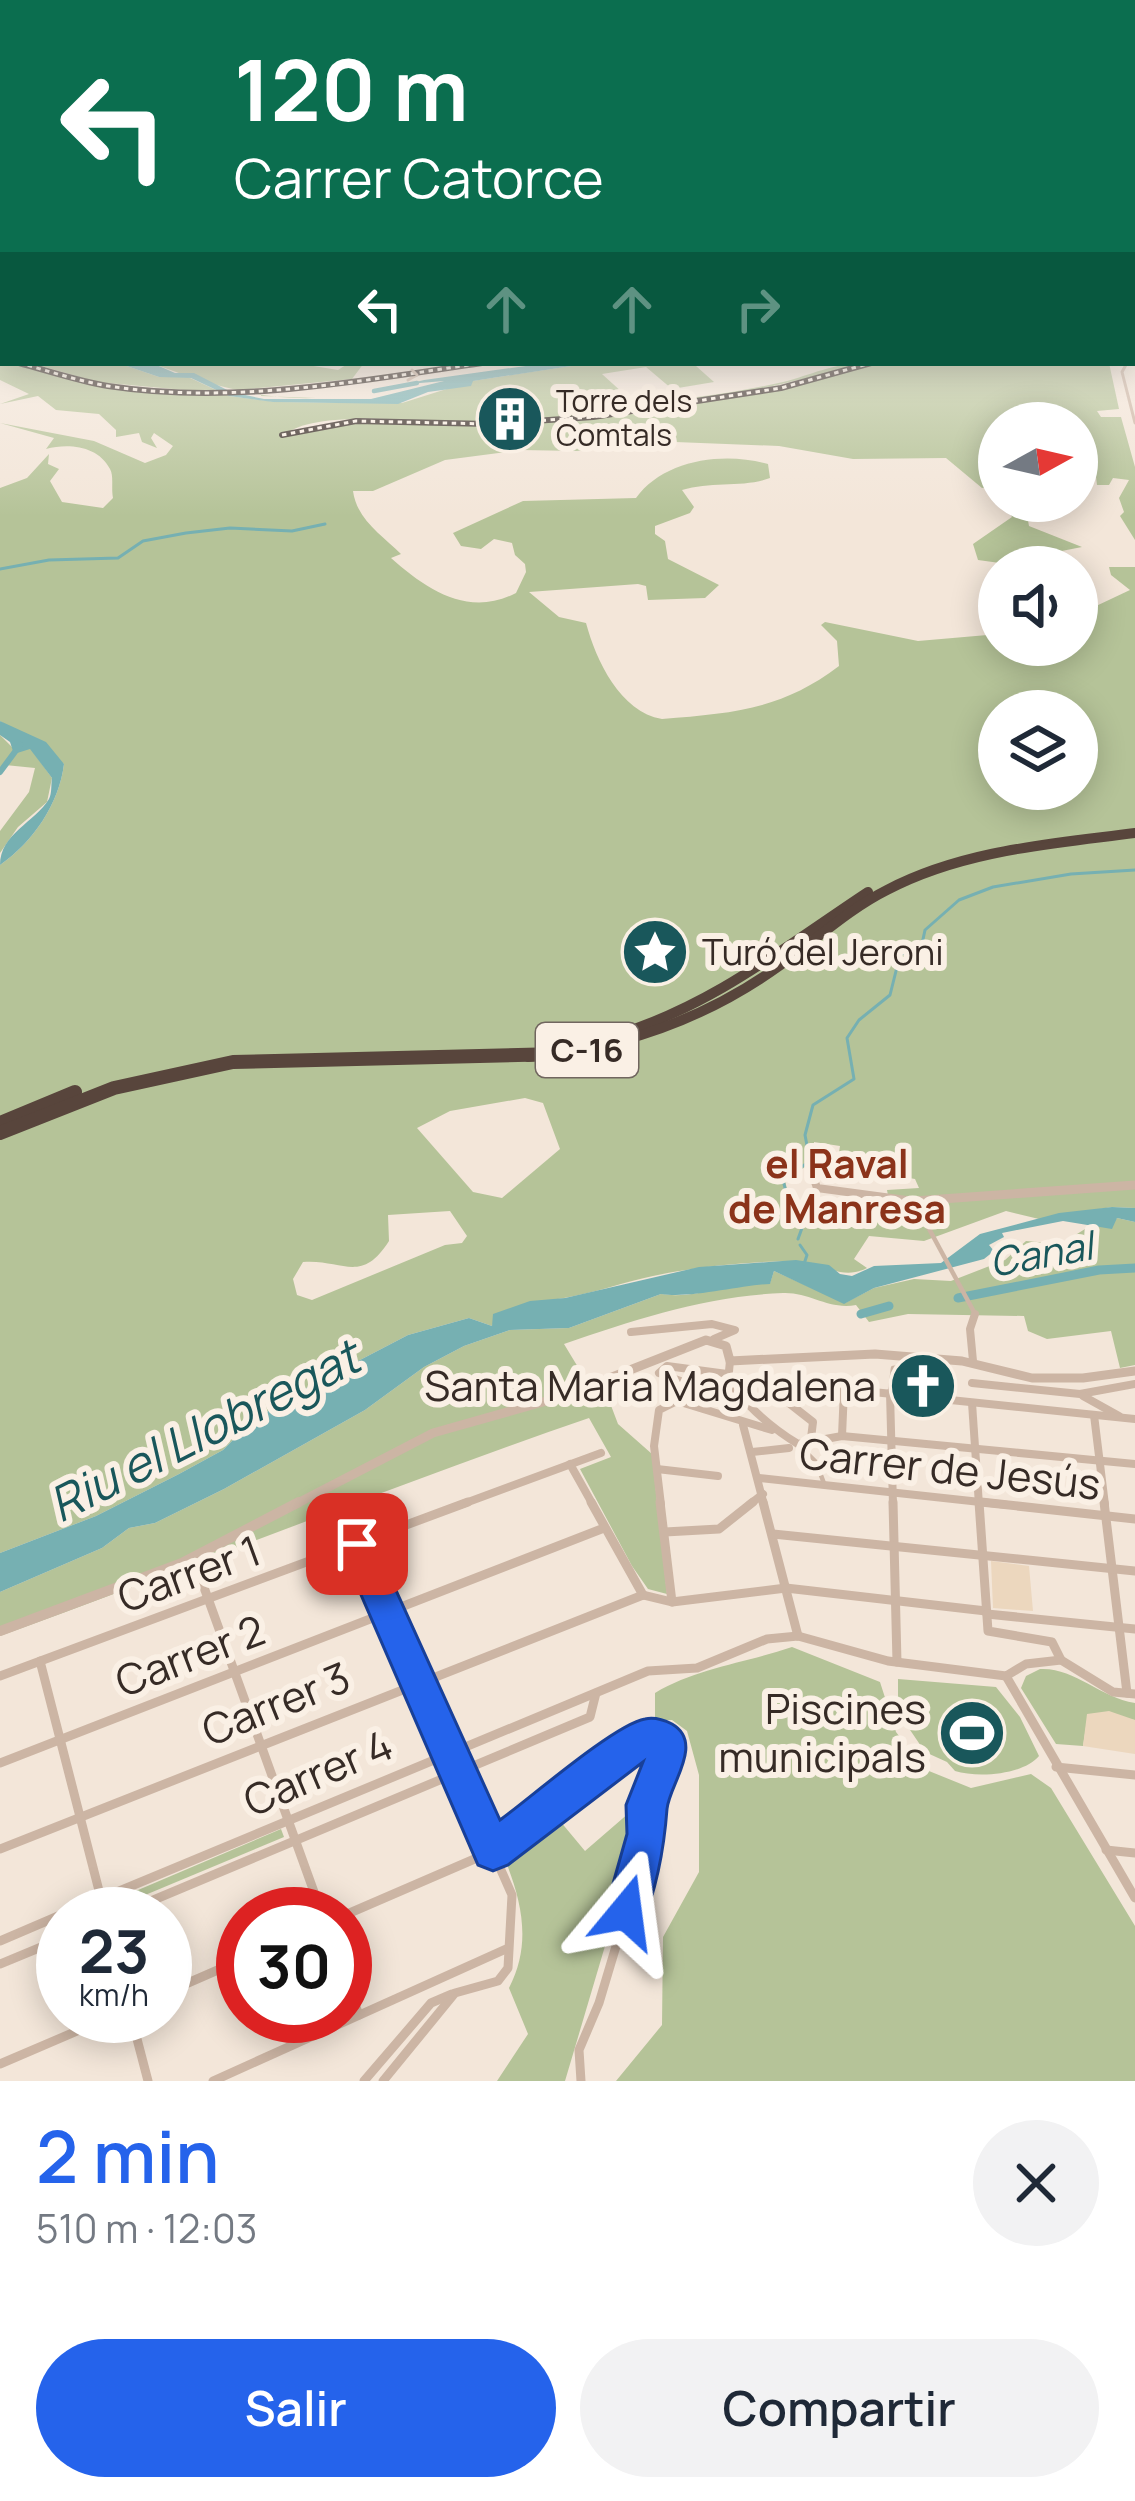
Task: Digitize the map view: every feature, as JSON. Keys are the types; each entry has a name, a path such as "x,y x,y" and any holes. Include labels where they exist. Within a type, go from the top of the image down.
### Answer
{"highway":[{"name":"C-16","path":"0,1123 111,1080 219,1056 317,1049 486,1054 565,1046 626,1033 721,994 848,904 898,876 1003,845 1135,830"},
{"name":"C-16","path":"0,1133 102,1091 231,1063 315,1057 484,1062 556,1056 626,1041 725,1002 868,901 913,877 999,852 1135,830"}],"street":[{"path":"408,366 414,372 408,380"},
{"path":"1125,366 1122,372 1135,423"},
{"path":"1125,386 1135,387"},
{"path":"829,1158 813,1176 817,1188 916,1204 1135,1185"},
{"path":"916,1204 973,1309 974,1365"},
{"path":"0,1631 193,1557 433,1433 564,1396 735,1330 712,1324 631,1332"},
{"path":"711,1340 725,1346 729,1368 747,1405 816,1462 825,1486"},
{"path":"747,1405 686,1385 663,1370 729,1368 848,1351 948,1361 1066,1382 1135,1371"},
{"path":"897,1662 893,1368 948,1361"},
{"path":"972,1383 1080,1394 1135,1384"},
{"path":"686,1385 686,1392 708,1410"},
{"path":"767,1386 813,1422 811,1438"},
{"path":"842,1436 844,1389 1134,1418"},
{"path":"1080,1394 1120,1417"},
{"path":"672,1602 654,1446 661,1409 677,1401 776,1431"},
{"path":"972,1403 988,1631 1052,1642 1061,1660 1112,1692 1131,1694 1094,1415"},
{"path":"742,1424 799,1636 897,1662 1006,1676 1026,1664 1061,1660"},
{"path":"752,1452 842,1436 1135,1464"},
{"name":"Carrer 1","path":"0,1676 601,1453"},
{"path":"571,1464 643,1595 672,1602 786,1588 1135,1629"},
{"path":"657,1469 718,1476"},
{"name":"Carrer de Jesús","path":"759,1478 1135,1519"},
{"path":"664,1532 719,1529 763,1494"},
{"path":"346,1520 512,1895 508,1968 498,1981 431,2003 364,2081"},
{"name":"Carrer 2","path":"0,1762 604,1528"},
{"path":"773,1534 1135,1570"},
{"path":"193,1557 313,1887"},
{"name":"Carrer 3","path":"0,1849 643,1595"},
{"name":"Carrer 4","path":"130,1887 648,1671 697,1667 767,1639 799,1636"},
{"path":"40,1661 98,1887"},
{"path":"1006,1676 1135,1898"},
{"name":"Carrer 4","path":"184,1887 590,1717 596,1693"},
{"path":"372,1903 493,1851 644,1737 658,1737 665,1743 662,1771 646,1805 648,1834 598,2003 579,2050 581,2081"},
{"path":"1056,1767 1135,1775"},
{"path":"1106,1850 1135,1853"},
{"name":"Carrer 4","path":"0,1941 36,1926"},
{"path":"0,1964 36,1949"},
{"path":"372,2009 506,1949"},
{"path":"383,2081 455,1993"},
{"path":"0,2064 49,2043"},
{"path":"138,2043 148,2081"},
{"path":"213,2081 297,2043"}],"green space":[{"path":"0,366 25,366 117,388 184,390 97,382 41,366 127,366 159,377 188,377 229,396 277,402 402,403 472,381 571,366 696,366 714,382 672,389 646,367 602,374 634,403 746,389 852,366 764,388 609,414 505,422 338,420 297,428 284,436 356,422 504,425 594,418 783,388 865,366 1110,366 1119,409 1098,411 1098,402 978,402 978,485 946,458 853,459 779,446 650,441 445,460 373,491 353,491 365,519 401,554 391,558 433,589 481,602 516,593 525,564 515,555 512,543 494,539 481,549 461,546 453,533 523,501 636,498 662,475 695,462 732,458 768,464 770,478 682,490 694,507 690,513 655,526 655,534 665,541 668,559 719,585 705,598 648,600 646,586 638,584 529,592 559,617 586,623 603,668 622,695 662,719 755,707 818,681 839,666 837,641 821,625 825,622 918,641 978,636 978,666 1098,666 1098,605 1130,590 1111,575 1109,567 1135,567 1135,1208 1112,1207 1039,1219 1006,1211 924,1241 869,1236 854,1259 867,1268 857,1272 790,1261 704,1267 528,1305 495,1319 492,1326 469,1318 408,1335 289,1397 249,1424 223,1450 179,1474 96,1516 0,1553 0,865 42,821 57,793 64,764 0,721 0,488 27,478 49,454 48,464 59,469 50,481 62,502 103,508 113,498 111,472 98,455 73,447 46,449 54,438 0,423 94,441 145,463 166,455 173,446 154,433 151,438 157,448 142,442 139,433 116,437 116,430 99,414 56,410 38,396 0,404 29,394 0,380","holes":["525,1098 543,1103 560,1149 502,1198 473,1192 417,1128 450,1111","814,1142 840,1146 837,1165 915,1179 919,1188 887,1190 891,1212 844,1221 793,1217 785,1180 813,1162","450,1211 467,1236 462,1243 445,1245 312,1300 297,1295 293,1279 303,1262 360,1266 379,1254 389,1241 388,1215"]},
{"path":"160,366 338,370 362,366 352,379 250,389 261,395"},
{"path":"1098,412 1101,417 1121,417 1135,467 1135,540 1120,516 1124,512 1119,498 1129,480 1113,478 1109,485 1098,485"},
{"path":"1005,522 1028,522 1079,546 978,546 978,560 973,544"},
{"path":"0,735 13,748 31,749 52,778 47,802 18,827 0,853 0,831 29,792 35,768 5,765 0,769"},
{"path":"1117,1218 1135,1222 1135,1365 1120,1368 1111,1331 1047,1339 1028,1331 1024,1316 908,1314 869,1322 856,1305 783,1293 699,1304 564,1344 593,1392 604,1387 618,1424 652,1454 667,1594 648,1589 580,1469 611,1457 589,1418 0,1636 0,1592 102,1548 129,1528 155,1523 224,1489 365,1410 424,1367 464,1346 510,1330 569,1328 661,1294 770,1283 774,1271 845,1303 874,1288 914,1279 951,1281 1005,1260 1026,1241 1061,1244 1093,1224 1108,1226"},
{"path":"792,1647 880,1682 896,1732 924,1769 971,1788 1031,1774 1051,1788 1135,1926 1135,2081 616,2081 662,2025 663,1937 699,1872 699,1775 687,1731 672,1720 655,1720 655,1693 705,1672"},
{"path":"1040,1669 1064,1673 1135,1703 1135,1720 1088,1714 1083,1746 1056,1744 1021,1688 1026,1676"},
{"name":"Piscines municipals","path":"898,1679 996,1687 1020,1717 1039,1756 1000,1773 955,1771 925,1752 906,1724 898,1711"},
{"path":"637,1806 624,1882 565,2081 497,2081 528,2034 509,1988 520,1955 522,1922 504,1857 560,1821 585,1851"},
{"path":"281,1829 284,1837 164,1887 145,1887"}],"shaded area":[{"path":"991,1561 1029,1566 1033,1611 993,1608"},
{"path":"1109,1711 1135,1720 1135,1754 1083,1746 1087,1714"}],"water":[{"path":"127,366 194,373 231,392 264,399 371,399 444,381 408,384 424,380 525,366 571,366 473,381 471,386 428,392 398,404 273,402 229,396 191,378 159,377"},
{"path":"0,721 46,742 64,764 57,793 42,821 0,865 6,845 49,799 52,778 30,749 14,754 10,742 0,735"},
{"path":"1135,1208 1135,1222 1117,1218 1112,1229 1063,1221 1002,1233 1004,1237 989,1245 994,1251 984,1259 874,1288 844,1304 774,1271 770,1284 661,1294 569,1328 510,1330 424,1367 365,1410 224,1489 155,1523 129,1528 102,1548 0,1592 0,1553 96,1516 179,1474 223,1450 249,1424 289,1397 408,1335 469,1318 492,1326 493,1314 530,1301 565,1298 699,1267 796,1260 829,1265 852,1276 874,1266 941,1263 980,1234 1059,1213"}],"waterway":[{"path":"374,391 417,383"},
{"path":"0,569 49,560 118,558 143,541 186,533 230,528 292,531 325,524"},
{"path":"0,772 20,745"},
{"path":"798,1239 806,1217 791,1212 783,1180 810,1161 805,1135 813,1105 854,1079 847,1038 859,1020 890,995 900,955 922,944 925,930 959,900 993,887 1071,874 1135,870"},
{"path":"800,1245 807,1255 804,1264"},
{"name":"Canal","path":"958,1298 1099,1270 1135,1268"},
{"name":"Canal","path":"861,1314 889,1306"}],"railway":[{"path":"30,366 108,386 202,393 296,388 462,366"},
{"path":"282,435 356,421 489,424 593,417 781,388 860,366"}],"place":[{"name":"Torre dels Comtals","path":"510,419"},
{"name":"Turó del Jeroni","path":"655,952"},
{"name":"Santa Maria Magdalena","path":"923,1386"},
{"name":"Piscines municipals","path":"972,1733"}],"district":[{"name":"el Raval de Manresa","path":"837,1186"}],"route":[{"path":"357,1544 493,1851 644,1737 658,1737 665,1743 662,1771 646,1805 648,1834 626,1912"}],"water label":[{"name":"Riu el Llobregat","path":"204,1431"}]}
